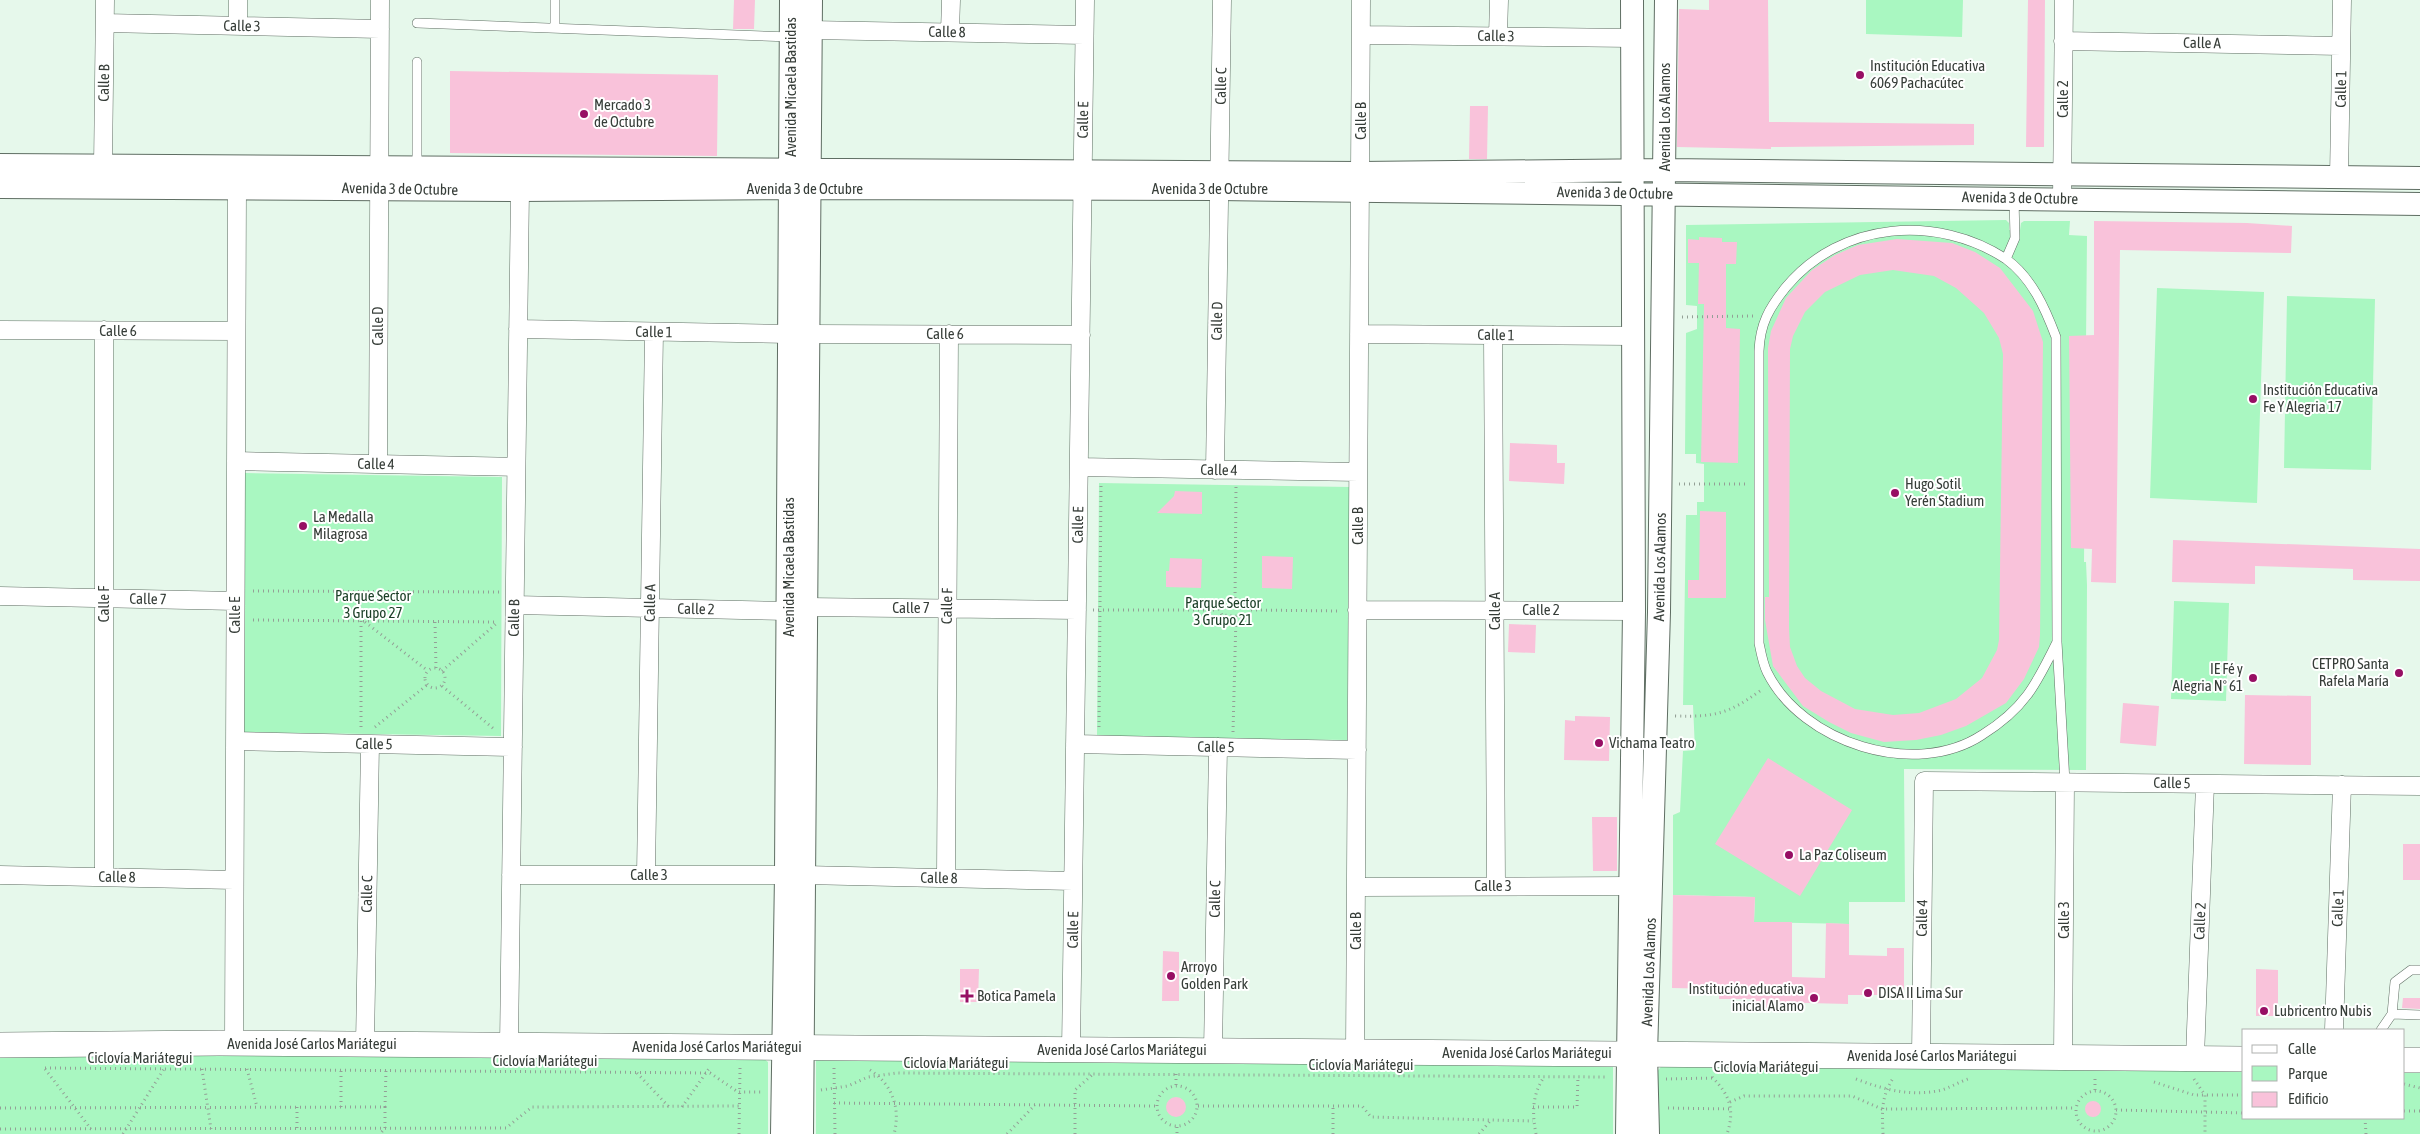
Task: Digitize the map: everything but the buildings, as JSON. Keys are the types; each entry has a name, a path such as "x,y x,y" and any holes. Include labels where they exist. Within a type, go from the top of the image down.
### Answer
{"main road":[{"name":"Avenida José Carlos Mariátegui","path":"0,1044 240,1043 2242,1058"},
{"path":"2405,1060 2420,1060"}],"street":[{"name":"Calle B","path":"103,166 105,0"},
{"path":"238,0 238,26"},
{"name":"Calle D","path":"378,464 380,0"},
{"name":"Avenida Micaela Bastidas","path":"791,0 801,33"},
{"name":"Avenida Micaela Bastidas","path":"782,1134 792,1092 800,334 801,33 810,0"},
{"path":"950,32 951,0"},
{"name":"Calle E","path":"1072,1050 1085,0"},
{"name":"Calle C","path":"1219,180 1222,0"},
{"name":"Calle B","path":"1355,1052 1361,0"},
{"path":"1498,36 1499,0"},
{"name":"Avenida Los Alamos","path":"1632,0 1631,170 1633,194 1634,611 1641,864 1638,1078 1648,1134"},
{"name":"Avenida Los Alamos","path":"1638,1054 1630,886 1641,864 1656,716 1665,194 1666,0"},
{"name":"Calle 2","path":"2062,199 2064,0"},
{"name":"Calle 1","path":"2331,177 2341,46 2342,0"},
{"name":"Calle 3","path":"104,23 380,29"},
{"name":"Calle 8","path":"801,33 950,32 1084,35"},
{"name":"Calle 3","path":"1361,35 1631,38"},
{"name":"Calle A","path":"2064,41 2341,46"},
{"name":"Avenida 3 de Octubre","path":"0,165 103,166 379,177 520,190 800,179"},
{"name":"Avenida 3 de Octubre","path":"0,186 237,188 379,177 417,167 800,179 1360,182 1633,194 2420,204"},
{"name":"Avenida 3 de Octubre","path":"1360,182 1631,170 2420,178"},
{"path":"2323,202 2331,177"},
{"name":"Calle D","path":"1215,470 1219,180"},
{"name":"Calle E","path":"237,188 234,880 240,1043"},
{"name":"Calle B","path":"509,1045 512,747 505,608 516,467 520,190"},
{"name":"Calle 1","path":"518,329 800,334"},
{"name":"Calle 6","path":"0,330 236,331"},
{"name":"Calle F","path":"104,330 104,877"},
{"name":"Calle A","path":"646,875 654,332"},
{"name":"Calle 6","path":"800,334 1080,334"},
{"name":"Calle F","path":"946,878 949,334"},
{"name":"Calle 1","path":"1359,334 1633,336"},
{"name":"Calle A","path":"1493,335 1496,886"},
{"name":"Calle 4","path":"236,461 516,467"},
{"name":"Calle 4","path":"1079,467 1215,470 1236,479 1358,472"},
{"name":"Calle 7","path":"0,596 104,598 235,596"},
{"name":"Calle 2","path":"505,608 797,609"},
{"name":"Calle 7","path":"797,609 1077,610"},
{"name":"Calle 2","path":"1358,610 1634,611"},
{"name":"Calle C","path":"364,1044 370,734"},
{"name":"Calle 5","path":"235,741 370,734 512,747"},
{"name":"Calle 5","path":"1075,744 1357,750"},
{"name":"Calle C","path":"1213,1051 1225,747"},
{"name":"Calle 4","path":"1915,1056 1924,780"},
{"name":"Calle 5","path":"1924,780 2420,786"},
{"name":"Calle 3","path":"2063,1057 2065,782"},
{"name":"Calle 2","path":"2187,1058 2205,784"},
{"name":"Calle 1","path":"2334,1029 2342,785"},
{"name":"Calle 8","path":"0,875 234,880"},
{"name":"Calle 3","path":"511,875 795,875"},
{"name":"Calle 8","path":"795,875 1074,880"},
{"name":"Calle 3","path":"1356,887 1630,886"},
{"name":"Avenida Los Alamos","path":"1627,1134 1638,1078"},
{"name":"Avenida Micaela Bastidas","path":"792,1092 802,1134"}],"lane":[{"path":"555,0 555,28"},
{"path":"417,23 801,33"},
{"path":"417,167 418,62"},
{"path":"2006,259 2015,238 2014,198"},
{"path":"2057,642 2036,685 2018,706 1981,736 1955,749 1935,753 1879,750 1845,742 1808,720 1779,691 1767,672 1759,643 1760,336 1766,315 1774,301 1802,269 1826,251 1848,240 1875,234 1912,231 1952,235 1986,246 2016,266 2045,307 2056,337 2057,642 2065,782"},
{"path":"2382,1029 2392,1014 2395,982 2411,970 2420,970"},
{"path":"2392,1014 2420,1015"}],"path":[{"path":"1697,317 1766,315"},
{"path":"1226,487 1236,479"},
{"path":"1236,479 1245,488"},
{"path":"1235,603 1236,479"},
{"path":"1704,484 1759,484"},
{"path":"1099,734 1101,486 1111,486"},
{"path":"498,583 505,608 498,632"},
{"path":"235,596 505,608"},
{"path":"1246,603 1251,610 1246,617 1222,615 1218,610 1219,604 1246,603"},
{"path":"498,615 505,608"},
{"path":"235,620 435,622 505,608"},
{"path":"442,671 505,608"},
{"path":"1077,610 1218,610"},
{"path":"1251,610 1358,610"},
{"path":"1225,747 1236,616"},
{"path":"363,621 428,671"},
{"path":"363,621 370,734"},
{"path":"435,622 436,668"},
{"path":"436,668 442,671 445,680 442,686 433,689 427,685 424,679 428,671 436,668"},
{"path":"370,734 427,685"},
{"path":"442,686 499,733"},
{"path":"1656,716 1693,717 1720,714 1739,706 1760,691"},
{"path":"499,724 499,733"},
{"path":"352,731 370,734"},
{"path":"489,733 499,733"},
{"path":"123,1134 165,1069 193,1043 202,1069 209,1107 210,1129"},
{"path":"240,1043 258,1107"},
{"path":"26,1044 91,1129"},
{"path":"341,1107 342,1070 364,1044 386,1071 385,1128 389,1134"},
{"path":"612,1046 669,1107"},
{"path":"682,1107 706,1073 733,1047"},
{"path":"733,1047 740,1092 739,1134"},
{"path":"834,1048 834,1134"},
{"path":"1075,1134 1076,1090 1117,1050"},
{"path":"1883,1134 1882,1109 1885,1090 1915,1056"},
{"path":"2187,1058 2205,1095 2205,1134"},
{"name":"Ciclovía Mariátegui","path":"36,1068 710,1073 740,1092 792,1092 835,1088 848,1086 868,1077 897,1074 1723,1078"},
{"path":"868,1068 878,1076 891,1092 897,1116 894,1134"},
{"path":"1533,1107 1576,1107 1578,1069"},
{"path":"1536,1134 1533,1121 1533,1107 1538,1087 1552,1070"},
{"path":"1708,1074 1714,1078 1730,1102 1732,1109 1727,1134"},
{"path":"1855,1078 1885,1090 1918,1093 1943,1089 1967,1079 1977,1079"},
{"path":"2085,1080 2104,1081"},
{"path":"2148,1082 2157,1082 2194,1095 2242,1095"},
{"path":"2405,1084 2420,1088"},
{"path":"1176,1086 1188,1089 1193,1093 1198,1106 1197,1112 1190,1123 1177,1127 1164,1122 1159,1117 1157,1106 1163,1091 1176,1086"},
{"path":"2095,1090 2104,1092 2111,1097 2116,1110 2110,1125 2096,1133 2080,1124 2075,1108 2080,1097 2087,1092 2095,1090"},
{"path":"1730,1102 1744,1096 1852,1096 1882,1109 2075,1108"},
{"path":"834,1103 1157,1106"},
{"path":"1007,1134 1035,1105"},
{"path":"0,1108 385,1106"},
{"path":"0,1129 506,1128 532,1107 739,1106"},
{"path":"1198,1106 1362,1106 1371,1117 1533,1121"},
{"path":"1333,1106 1333,1134"},
{"path":"297,1107 297,1129"},
{"path":"1668,1108 1732,1109"},
{"path":"2116,1110 2242,1113"},
{"path":"2405,1111 2420,1111"},
{"path":"2365,1119 2366,1134"},
{"path":"1479,1134 1491,1120"},
{"path":"1177,1127 1177,1134"},
{"path":"380,1134 385,1128"},
{"path":"174,1129 179,1134"}],"green space":[{"path":"1866,0 1963,0 1962,37 1866,34"},
{"name":"Hugo Sotil Yerén Stadium","path":"2006,220 2009,223 2009,230 2020,230 2021,223 2024,221 2070,221 2069,235 2087,236 2084,562 2086,562 2087,585 2086,770 1904,769 1905,902 1849,902 1849,924 1754,922 1755,897 1673,895 1673,815 1680,812 1683,751 1695,750 1693,705 1683,705 1686,515 1697,515 1697,502 1704,502 1704,464 1696,463 1696,454 1685,454 1686,333 1697,329 1697,306 1686,305 1686,225"},
{"path":"2157,288 2264,292 2257,503 2150,498"},
{"path":"2287,296 2375,299 2371,470 2284,468"},
{"name":"Parque Sector 3 Grupo 27","path":"245,473 502,477 501,736 243,732"},
{"name":"Parque Sector 3 Grupo 21","path":"1099,483 1350,487 1347,740 1097,737"},
{"path":"2174,601 2229,603 2226,701 2171,699"},
{"path":"0,1055 760,1056 768,1062 768,1134 0,1134"},
{"path":"816,1059 1613,1066 1613,1134 816,1134"},
{"path":"1663,1064 2242,1069 2242,1119 2405,1119 2405,1070 2420,1070 2420,1134 1655,1134 1656,1073"}],"place":[{"name":"Institución Educativa 6069 Pachacútec","path":"1860,75"},
{"name":"Mercado 3 de Octubre","path":"584,114"},
{"name":"Institución Educativa Fe Y Alegria 17","path":"2253,399"},
{"name":"Hugo Sotil Yerén Stadium","path":"1895,493"},
{"name":"La Medalla Milagrosa","path":"303,526"},
{"name":"CETPRO Santa Rafela María","path":"2399,673"},
{"name":"IE Fé y Alegria N° 61","path":"2253,678"},
{"name":"Vichama Teatro","path":"1599,743"},
{"name":"La Paz Coliseum","path":"1789,855"},
{"name":"Arroyo Golden Park","path":"1171,976"},
{"name":"DISA II Lima Sur","path":"1868,993"},
{"name":"Botica Pamela","path":"967,996"},
{"name":"Institución educativa inicial Alamo","path":"1814,998"},
{"name":"Lubricentro Nubis","path":"2264,1011"}]}
